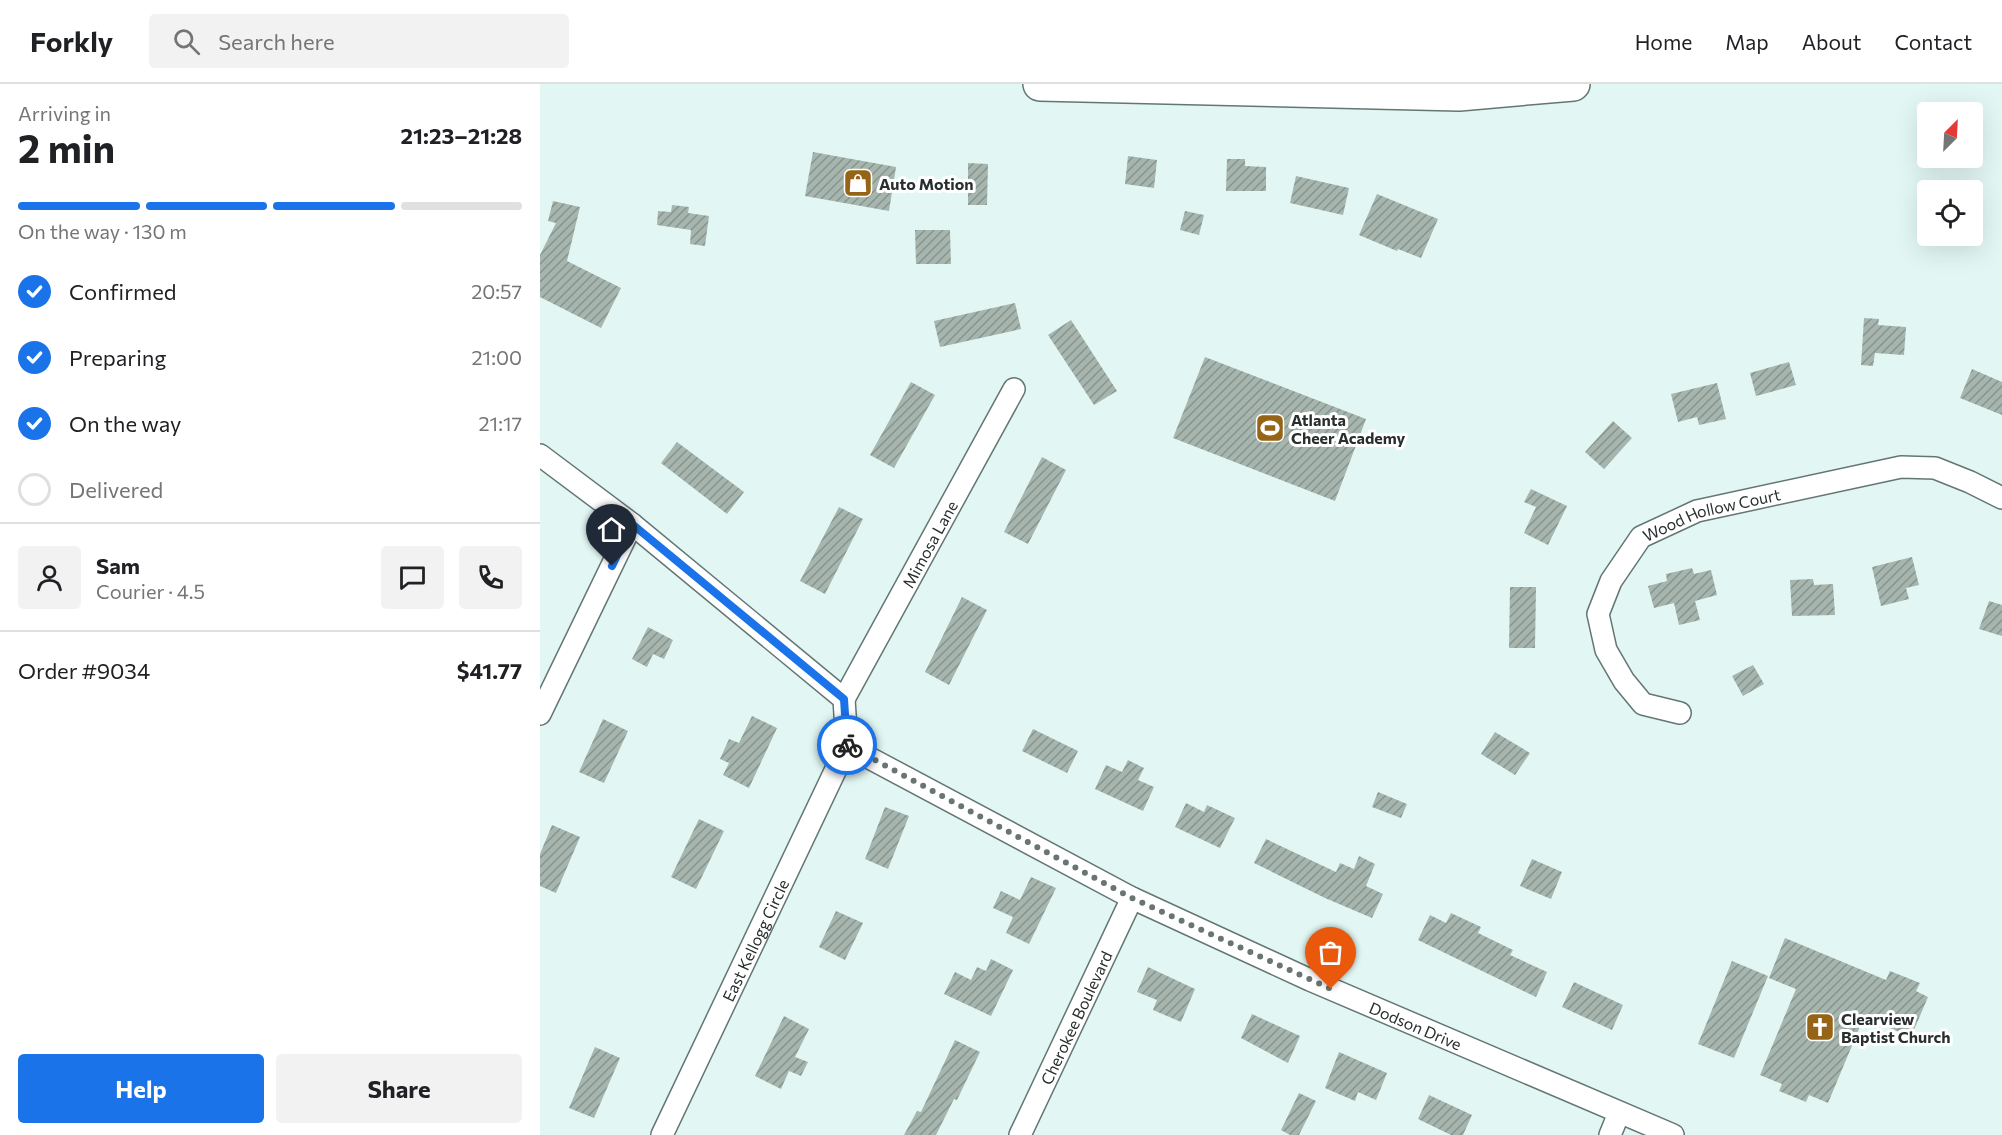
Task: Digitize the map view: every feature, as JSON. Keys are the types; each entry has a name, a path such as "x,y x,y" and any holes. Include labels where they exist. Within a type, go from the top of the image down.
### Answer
{"main road":[{"path":"1040,84 1460,89 1573,84"}],"street":[{"name":"Mimosa Lane","path":"844,699 1014,389"},
{"path":"540,455 632,524 844,699 847,746"},
{"name":"Wood Hollow Court","path":"1680,713 1643,704 1623,681 1606,650 1598,614 1611,581 1641,537 1697,511 1901,468 1935,468 2002,498"},
{"path":"540,714 632,524"},
{"name":"Dodson Drive","path":"847,746 1132,898 1310,980 1673,1135"},
{"name":"East Kellogg Circle","path":"662,1135 847,746"},
{"name":"Cherokee Boulevard","path":"1020,1135 1132,898"},
{"path":"1610,1135 1619,1113"}],"building":[{"path":"813,152 896,167 889,211 805,196"},
{"path":"1128,156 1157,160 1154,188 1125,184"},
{"path":"1227,159 1245,159 1245,166 1266,167 1266,191 1226,191"},
{"path":"968,163 988,164 987,205 968,205"},
{"path":"1296,176 1349,188 1343,215 1290,203"},
{"path":"1377,194 1438,219 1421,258 1359,235"},
{"path":"553,201 580,207 567,261 621,288 601,328 540,297 540,255 556,223 548,221"},
{"path":"672,205 689,207 688,213 709,216 705,246 690,244 691,230 657,225 658,211 671,212"},
{"path":"1185,211 1204,215 1199,235 1180,230"},
{"path":"915,230 950,230 951,264 916,264"},
{"path":"1015,303 1021,329 940,347 934,321"},
{"path":"1864,318 1879,319 1878,325 1906,327 1904,355 1875,353 1873,366 1861,365"},
{"path":"1071,320 1117,391 1094,405 1048,335"},
{"name":"Atlanta Cheer Academy","path":"1205,357 1366,419 1335,501 1173,438"},
{"path":"1789,362 1796,385 1756,396 1750,373"},
{"path":"1972,369 2002,382 2002,415 1960,398"},
{"path":"911,382 935,395 894,468 870,455"},
{"path":"1717,383 1726,419 1699,425 1697,417 1678,422 1671,394"},
{"path":"1613,421 1632,438 1604,469 1585,452"},
{"path":"677,442 744,492 727,514 661,463"},
{"path":"1042,457 1066,470 1028,544 1004,532"},
{"path":"1531,489 1567,506 1548,545 1524,533 1536,507 1524,502"},
{"path":"839,507 863,519 825,594 800,581"},
{"path":"1912,557 1919,585 1906,588 1909,599 1881,606 1872,567"},
{"path":"1692,568 1694,574 1711,570 1717,595 1695,601 1700,620 1679,625 1674,603 1654,608 1648,586 1667,581 1666,574"},
{"path":"1813,579 1814,585 1833,584 1835,615 1792,616 1790,580"},
{"path":"1510,587 1536,587 1535,648 1509,648"},
{"path":"962,597 987,610 949,685 925,672"},
{"path":"1989,601 2002,605 2002,636 1979,629"},
{"path":"648,627 673,640 664,659 653,654 647,667 632,659"},
{"path":"1753,665 1764,684 1743,696 1732,676"},
{"path":"752,716 777,728 749,788 723,775 729,763 720,759 729,739 739,743"},
{"path":"603,719 628,731 604,783 579,772"},
{"path":"1033,729 1078,751 1067,773 1022,751"},
{"path":"1495,732 1530,753 1515,775 1481,754"},
{"path":"1128,760 1144,768 1138,780 1154,787 1143,811 1095,789 1106,765 1122,772"},
{"path":"1378,792 1407,804 1401,818 1372,807"},
{"path":"1186,803 1204,812 1207,805 1235,818 1220,848 1175,827"},
{"path":"885,807 909,816 888,869 865,859"},
{"path":"699,819 724,831 696,889 671,877"},
{"path":"552,825 580,837 556,893 540,886 540,854"},
{"path":"1266,839 1336,872 1340,863 1354,869 1359,856 1375,864 1366,886 1383,894 1372,918 1254,863"},
{"path":"1532,859 1562,872 1551,899 1520,886"},
{"path":"1031,877 1056,888 1029,944 1006,933 1013,917 993,908 1001,891 1020,900"},
{"path":"836,911 863,923 845,960 819,947"},
{"path":"1451,913 1481,927 1478,933 1513,950 1510,955 1547,972 1536,997 1418,940 1430,915 1446,923"},
{"name":"Clearview Baptist Church","path":"1785,938 1886,980 1890,971 1920,983 1916,991 1928,997 1911,1037 1864,1017 1828,1103 1809,1095 1806,1102 1779,1091 1782,1084 1760,1075 1796,989 1769,978"},
{"path":"991,959 1013,970 991,1016 944,994 955,972 971,980 977,967 986,971"},
{"path":"1732,961 1768,976 1734,1058 1698,1044"},
{"path":"1148,967 1195,989 1181,1022 1153,1010 1157,1000 1137,992"},
{"path":"1574,982 1623,1005 1612,1030 1562,1007"},
{"path":"1252,1014 1300,1036 1288,1063 1241,1038"},
{"path":"784,1016 809,1029 795,1057 808,1062 801,1076 789,1071 781,1089 755,1076"},
{"path":"955,1040 980,1052 957,1100 954,1099 936,1135 904,1135 917,1111 921,1112"},
{"path":"595,1047 620,1058 594,1118 569,1108"},
{"path":"1339,1052 1387,1073 1376,1100 1358,1092 1355,1101 1325,1088"},
{"path":"1299,1093 1316,1101 1299,1135 1290,1135 1281,1130"},
{"path":"1429,1095 1472,1115 1463,1135 1451,1135 1418,1119"}],"way so far":[{"path":"847,745 1132,898 1331,989"}],"place":[{"name":"Auto Motion","path":"858,183"},
{"name":"Atlanta Cheer Academy","path":"1270,428"},
{"name":"Clearview Baptist Church","path":"1820,1027"}],"route":[{"path":"612,566 632,524 844,699 847,745"}]}
